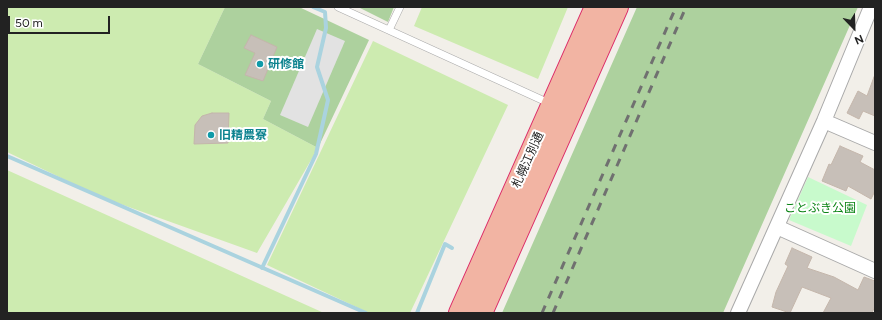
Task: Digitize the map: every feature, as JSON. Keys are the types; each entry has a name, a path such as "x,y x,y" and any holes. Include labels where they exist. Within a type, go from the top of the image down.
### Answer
{"highway":[{"name":"札幌江別通","path":"481,313 562,109 596,7"},
{"name":"札幌江別通","path":"460,313 562,109 617,7"}],"street":[{"path":"738,313 824,121 871,7"},
{"path":"824,121 875,143"},
{"path":"777,227 875,271"}],"lane":[{"path":"338,7 562,109"},
{"path":"389,30 400,7"}],"green space":[{"path":"7,7 225,7 198,64 271,101 263,119 318,148 257,253 101,197 7,152"},
{"path":"225,7 299,7 369,40 318,148 263,119 271,101 198,64"},
{"path":"358,7 394,7 388,22"},
{"path":"422,7 568,7 538,79 414,26"},
{"path":"637,7 858,7 723,313 502,313"},
{"path":"373,41 508,105 410,313 369,313 267,265"},
{"path":"7,170 324,313 7,313"},
{"name":"ことぶき公園","path":"808,177 867,205 851,246 789,220"}],"shaded area":[{"path":"317,29 345,41 308,127 280,115"}],"building":[{"name":"研修館","path":"251,35 277,47 263,81 245,75 255,53 244,48"},
{"path":"874,77 875,116 863,111 859,119 847,113 858,91 867,96"},
{"name":"旧精農寮","path":"212,113 229,113 228,143 194,144 195,125 202,116"},
{"path":"840,146 863,156 860,162 875,170 875,191 871,199 848,186 846,191 822,181 829,164 831,165"},
{"path":"792,248 812,257 807,268 834,277 858,290 864,277 875,281 875,306 872,313 823,313 831,298 802,287 790,313 772,307 776,292 788,266 785,264"}],"waterway":[{"path":"262,268 316,154 328,100 317,67 326,28 325,12 313,7"},
{"path":"7,156 366,313"},
{"path":"417,313 445,244 452,248"}],"railway":[{"path":"542,313 676,7"},
{"path":"553,313 686,7"}],"place":[{"name":"研修館","path":"260,64"},
{"name":"旧精農寮","path":"211,135"}]}
